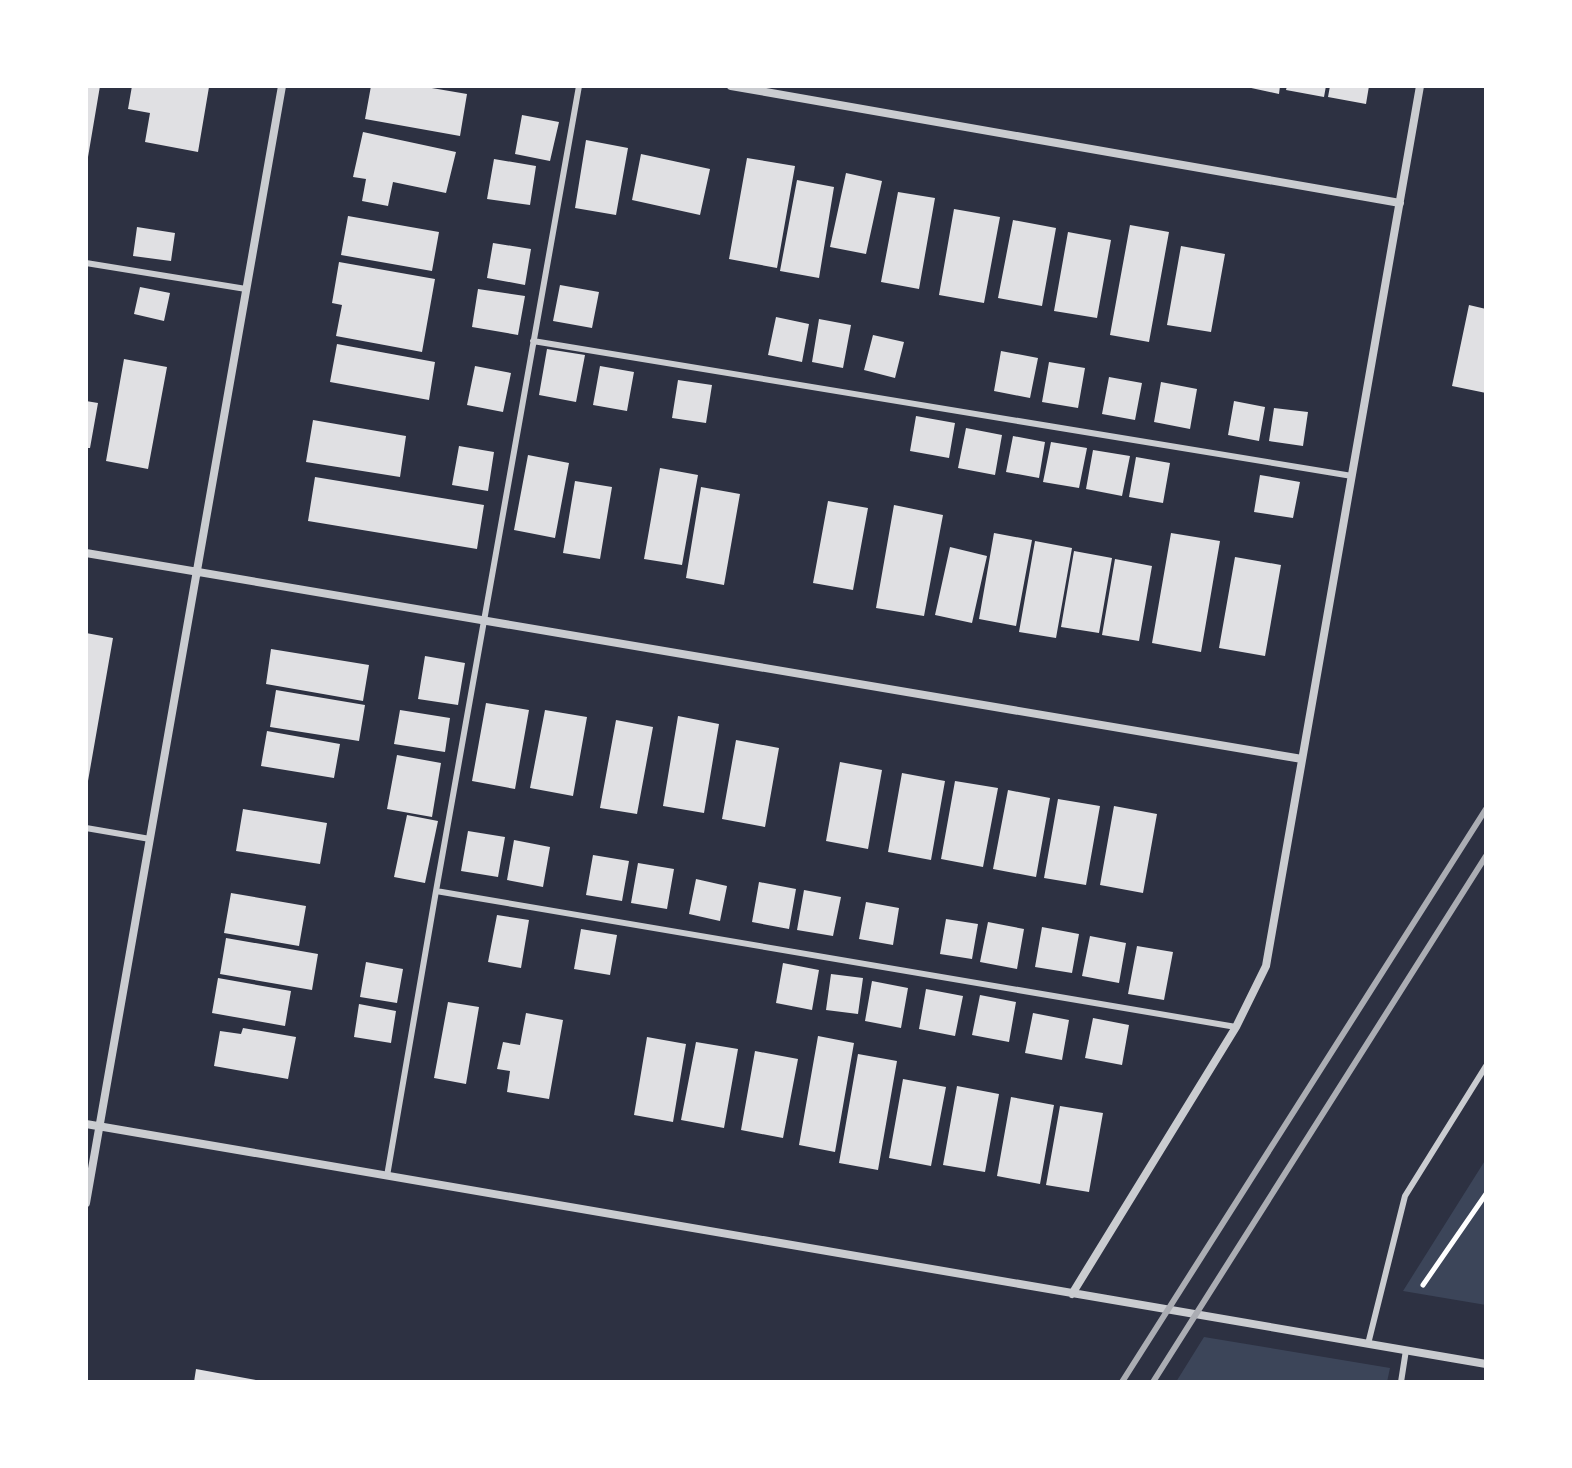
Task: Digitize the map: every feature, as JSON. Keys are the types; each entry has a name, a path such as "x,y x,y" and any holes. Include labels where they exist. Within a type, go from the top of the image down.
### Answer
{"street":[{"path":"86,1203 282,86"},
{"path":"731,86 1400,203"},
{"path":"1072,1294 1236,1027 1266,966 1420,86"},
{"path":"86,553 1302,759"},
{"path":"86,1124 1486,1364"}],"lane":[{"path":"387,1176 579,86"},
{"path":"86,263 246,289"},
{"path":"533,341 1352,476"},
{"path":"86,828 150,839"},
{"path":"436,891 1236,1027"},
{"path":"1368,1344 1405,1196 1486,1066"},
{"path":"1401,1382 1406,1350"}],"path":[{"path":"1423,1285 1486,1194"}],"shaded area":[{"path":"1486,1159 1486,1305 1403,1291"},
{"path":"1204,1337 1390,1368 1387,1382 1176,1382"}],"building":[{"path":"86,86 100,86 88,157 86,156"},
{"path":"132,86 209,87 198,152 145,142 150,113 128,109"},
{"path":"371,86 420,86 467,94 460,136 365,119"},
{"path":"1242,86 1280,86 1279,94"},
{"path":"1287,86 1326,86 1324,97 1286,90"},
{"path":"1330,86 1369,86 1366,104 1328,97"},
{"path":"522,115 559,122 550,161 515,154"},
{"path":"363,132 456,152 446,193 393,182 388,206 362,201 366,179 353,177"},
{"path":"586,140 628,148 616,215 575,208"},
{"path":"641,154 710,169 700,215 632,200"},
{"path":"747,158 795,166 777,268 729,259"},
{"path":"494,159 536,166 530,205 487,199"},
{"path":"846,173 882,181 866,254 830,247"},
{"path":"797,180 834,187 819,278 780,271"},
{"path":"898,192 935,198 919,289 881,282"},
{"path":"954,209 1000,217 984,303 939,295"},
{"path":"348,216 439,232 432,271 341,255"},
{"path":"1013,220 1056,228 1042,306 998,298"},
{"path":"1130,225 1169,232 1149,342 1110,335"},
{"path":"137,227 175,233 171,261 133,256"},
{"path":"1068,232 1111,240 1097,318 1054,311"},
{"path":"493,243 531,249 525,285 487,278"},
{"path":"1181,246 1225,254 1211,332 1167,325"},
{"path":"339,262 435,279 422,352 336,336 342,305 332,303"},
{"path":"560,285 599,292 592,328 553,321"},
{"path":"140,287 170,293 164,321 134,314"},
{"path":"478,289 525,296 518,335 472,327"},
{"path":"1469,305 1486,309 1486,393 1452,386"},
{"path":"776,317 809,324 802,362 768,355"},
{"path":"819,319 851,325 843,368 812,362"},
{"path":"873,335 904,342 895,378 864,370"},
{"path":"337,344 435,362 429,400 330,382"},
{"path":"547,349 585,355 576,402 539,395"},
{"path":"1001,351 1038,358 1030,398 994,391"},
{"path":"124,359 167,367 148,469 106,461"},
{"path":"1049,362 1085,368 1078,408 1042,402"},
{"path":"475,366 511,373 503,412 467,405"},
{"path":"600,366 634,372 627,411 593,405"},
{"path":"1109,377 1142,383 1135,420 1102,414"},
{"path":"678,380 712,385 706,423 672,418"},
{"path":"1161,382 1197,389 1190,429 1154,422"},
{"path":"86,401 98,403 90,448 86,448"},
{"path":"1234,401 1265,407 1259,441 1228,435"},
{"path":"1274,408 1308,412 1303,446 1269,441"},
{"path":"916,416 955,423 949,458 910,451"},
{"path":"313,420 406,436 400,477 306,462"},
{"path":"966,428 1002,435 995,475 958,468"},
{"path":"1013,436 1045,442 1039,478 1006,472"},
{"path":"1051,442 1087,448 1079,488 1043,482"},
{"path":"459,446 494,452 488,491 452,485"},
{"path":"1093,450 1130,456 1122,496 1086,489"},
{"path":"528,455 569,463 555,538 514,530"},
{"path":"1136,457 1170,463 1163,503 1129,497"},
{"path":"660,468 698,475 682,565 644,559"},
{"path":"1260,475 1300,482 1293,518 1254,512"},
{"path":"315,477 484,505 477,549 308,521"},
{"path":"575,481 612,487 600,559 563,553"},
{"path":"701,487 740,494 724,585 686,578"},
{"path":"828,501 868,508 853,590 813,583"},
{"path":"894,505 943,515 924,616 876,608"},
{"path":"994,533 1032,540 1016,626 979,619"},
{"path":"1171,533 1220,541 1201,652 1152,643"},
{"path":"1035,541 1072,548 1056,638 1019,632"},
{"path":"950,547 987,556 972,623 935,615"},
{"path":"1074,551 1112,558 1099,633 1061,627"},
{"path":"1235,557 1281,565 1265,656 1219,648"},
{"path":"1115,559 1152,566 1139,641 1102,635"},
{"path":"86,633 113,638 88,781 86,781"},
{"path":"271,649 369,665 363,701 266,684"},
{"path":"425,656 465,663 458,705 418,699"},
{"path":"276,690 365,705 359,741 270,727"},
{"path":"486,703 529,710 515,789 472,781"},
{"path":"400,710 450,718 445,752 394,744"},
{"path":"545,710 587,717 573,796 530,788"},
{"path":"678,716 719,724 704,813 663,806"},
{"path":"616,720 653,727 637,814 600,808"},
{"path":"267,731 340,744 334,778 261,766"},
{"path":"736,740 779,748 765,827 722,819"},
{"path":"397,755 441,763 432,817 387,809"},
{"path":"840,762 882,770 868,849 826,841"},
{"path":"902,773 945,781 931,860 888,852"},
{"path":"955,781 998,788 983,867 941,859"},
{"path":"1008,790 1050,798 1036,877 993,869"},
{"path":"1058,799 1100,806 1086,885 1044,878"},
{"path":"1114,806 1157,814 1143,893 1100,885"},
{"path":"243,809 327,823 320,864 236,851"},
{"path":"407,815 438,821 425,883 394,877"},
{"path":"468,831 505,837 498,877 461,871"},
{"path":"514,840 550,847 543,887 507,880"},
{"path":"593,855 629,861 622,901 586,895"},
{"path":"638,863 674,869 667,909 631,903"},
{"path":"696,879 727,886 720,921 689,914"},
{"path":"759,882 796,889 789,929 752,922"},
{"path":"804,890 841,897 833,936 797,930"},
{"path":"231,893 306,906 299,946 224,933"},
{"path":"866,902 899,908 893,945 859,939"},
{"path":"497,915 529,920 521,968 488,962"},
{"path":"946,919 978,924 972,959 940,954"},
{"path":"988,922 1024,929 1017,969 980,962"},
{"path":"1042,927 1079,934 1072,973 1035,967"},
{"path":"581,929 617,935 610,975 574,969"},
{"path":"1090,936 1126,943 1119,983 1082,976"},
{"path":"226,938 318,954 312,990 220,974"},
{"path":"1137,946 1173,952 1164,1000 1128,994"},
{"path":"366,962 403,969 397,1003 360,997"},
{"path":"783,963 819,970 812,1010 776,1003"},
{"path":"831,974 863,978 858,1014 826,1010"},
{"path":"218,978 291,991 285,1026 212,1013"},
{"path":"872,981 908,988 901,1028 865,1021"},
{"path":"926,989 963,996 955,1036 919,1029"},
{"path":"980,995 1016,1002 1009,1042 972,1035"},
{"path":"448,1002 479,1007 466,1084 434,1078"},
{"path":"359,1004 396,1011 391,1043 354,1037"},
{"path":"526,1013 563,1020 549,1099 507,1092 510,1071 497,1069 503,1042 520,1045"},
{"path":"1033,1013 1069,1020 1062,1060 1025,1053"},
{"path":"1093,1018 1129,1025 1122,1065 1085,1058"},
{"path":"243,1028 296,1037 288,1079 214,1066 220,1031 241,1034"},
{"path":"818,1036 854,1043 835,1152 799,1145"},
{"path":"647,1037 686,1044 673,1122 634,1115"},
{"path":"696,1042 738,1049 724,1128 681,1120"},
{"path":"755,1051 798,1059 783,1138 741,1130"},
{"path":"858,1054 897,1061 878,1170 839,1163"},
{"path":"903,1079 946,1087 931,1166 889,1158"},
{"path":"957,1086 999,1094 985,1172 943,1165"},
{"path":"1011,1097 1054,1105 1040,1184 997,1176"},
{"path":"1060,1106 1103,1113 1089,1192 1046,1185"},
{"path":"196,1369 256,1380 256,1382 194,1382"}],"railway":[{"path":"1122,1382 1486,809"},
{"path":"1153,1382 1486,856"}]}
